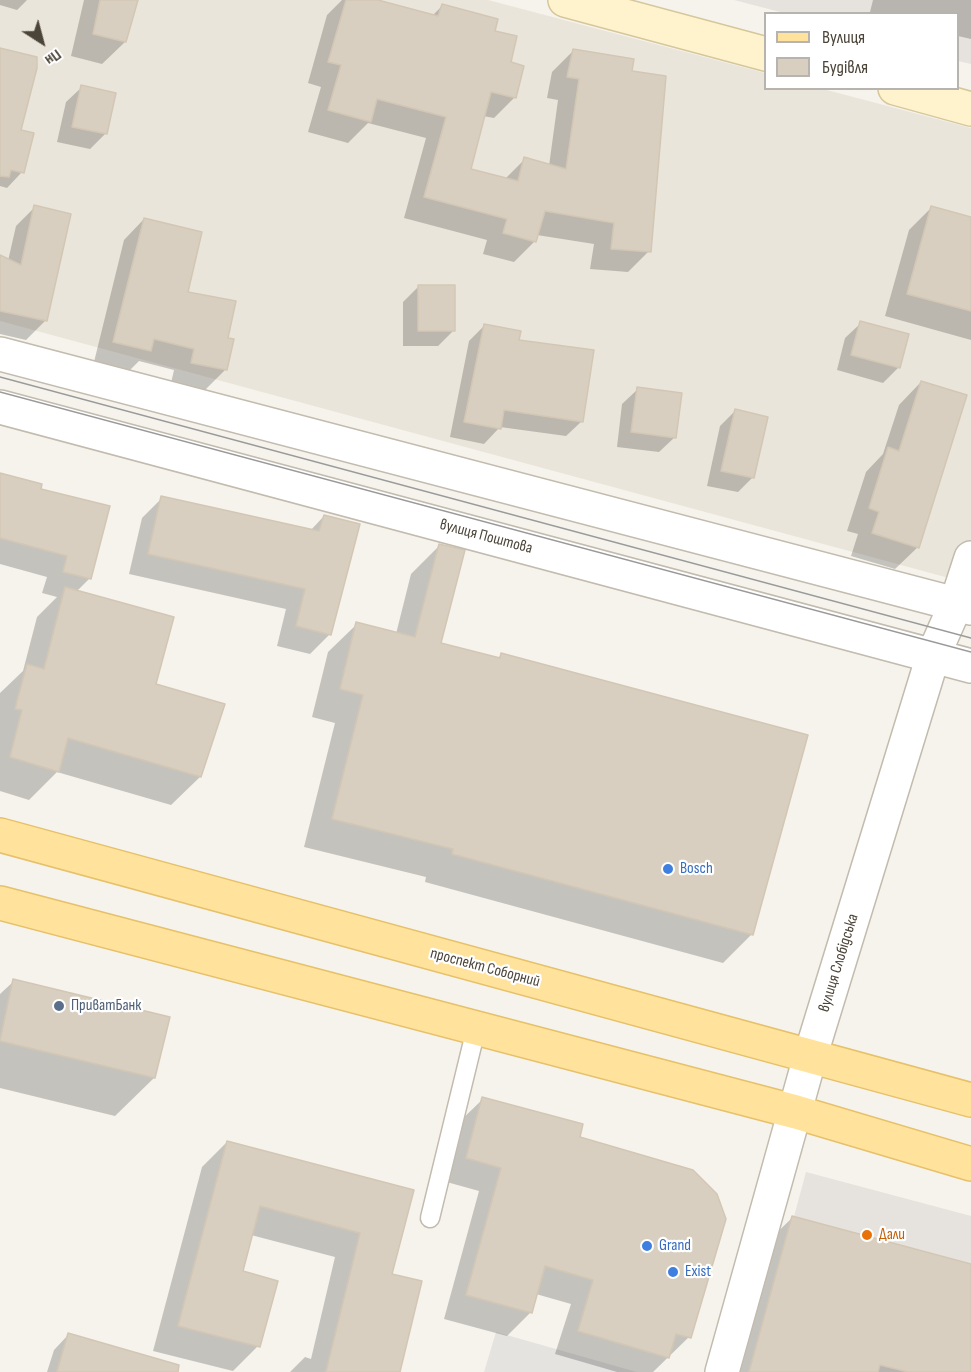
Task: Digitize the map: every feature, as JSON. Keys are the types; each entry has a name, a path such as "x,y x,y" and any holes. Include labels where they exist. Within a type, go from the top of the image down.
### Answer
{"main road":[{"name":"проспект Соборний","path":"0,835 971,1100"},
{"path":"0,903 796,1112 971,1164"}],"street":[{"path":"565,0 764,54"},
{"path":"902,90 971,109"},
{"path":"0,354 964,606"},
{"name":"вулиця Поштова","path":"0,407 971,666"},
{"name":"вулиця Слобідська","path":"722,1372 810,1057 933,656 964,606 971,558"}],"lane":[{"path":"430,1218 477,1029"}],"shaded area":[{"path":"0,0 488,0 764,73 764,90 827,90 971,128 971,584 0,321"},
{"path":"734,0 971,0 971,64 959,61 959,12 780,12"},
{"path":"806,1172 971,1216 971,1372 752,1372"},
{"path":"496,1332 637,1372 484,1372"}],"building":[{"path":"100,0 138,0 126,42 93,34"},
{"path":"346,0 378,0 438,16 442,4 498,19 495,31 517,36 511,62 524,66 516,98 491,92 471,169 518,181 524,157 566,169 579,79 567,77 573,49 634,59 632,71 666,76 651,252 611,249 614,223 545,211 536,242 503,233 507,219 424,197 446,117 377,99 371,122 328,110 341,65 328,62"},
{"path":"0,48 37,57 37,68 21,130 34,133 24,173 11,170 9,177 0,176"},
{"path":"81,85 116,93 107,134 72,127"},
{"path":"34,205 71,214 47,321 0,311 0,255 21,265"},
{"path":"931,206 971,217 971,311 907,294"},
{"path":"144,218 202,232 188,292 236,301 228,338 234,339 227,370 191,363 194,349 154,339 151,351 113,342"},
{"path":"418,285 455,285 455,331 418,331"},
{"path":"860,321 909,334 900,368 851,355"},
{"path":"484,324 521,331 519,340 594,350 583,422 504,410 501,429 464,422"},
{"path":"921,381 967,395 919,548 872,533 879,512 869,508 888,447 899,451"},
{"path":"637,387 682,393 676,438 631,432"},
{"path":"735,409 768,417 754,478 721,471"},
{"path":"0,473 42,484 41,489 110,506 91,579 63,572 67,556 0,538"},
{"path":"161,496 319,531 324,515 360,524 331,635 296,626 305,589 148,554"},
{"path":"439,544 465,550 441,643 500,658 501,653 808,735 753,935 452,854 453,849 332,819 363,695 340,689 356,622 415,637"},
{"path":"65,587 174,617 156,684 225,704 201,777 68,738 59,772 10,757 22,710 15,709 27,664 44,669"},
{"path":"13,979 170,1017 155,1078 0,1041"},
{"path":"482,1097 583,1124 580,1137 693,1170 717,1194 726,1219 691,1338 676,1334 669,1358 578,1331 593,1280 545,1266 532,1313 466,1295 501,1168 466,1158"},
{"path":"227,1141 414,1190 392,1274 422,1281 400,1372 326,1372 360,1233 260,1206 243,1271 278,1281 260,1347 178,1326"},
{"path":"792,1216 971,1264 971,1372 908,1372 880,1365 878,1372 749,1372"},
{"path":"68,1333 179,1365 178,1372 57,1372"}],"tram line":[{"path":"0,377 971,638"},
{"path":"0,392 971,652"}],"place":[{"name":"Bosch","path":"668,869"},
{"name":"ПриватБанк","path":"59,1006"},
{"name":"Дали","path":"867,1235"},
{"name":"Grand","path":"647,1246"},
{"name":"Exist","path":"673,1272"}]}
